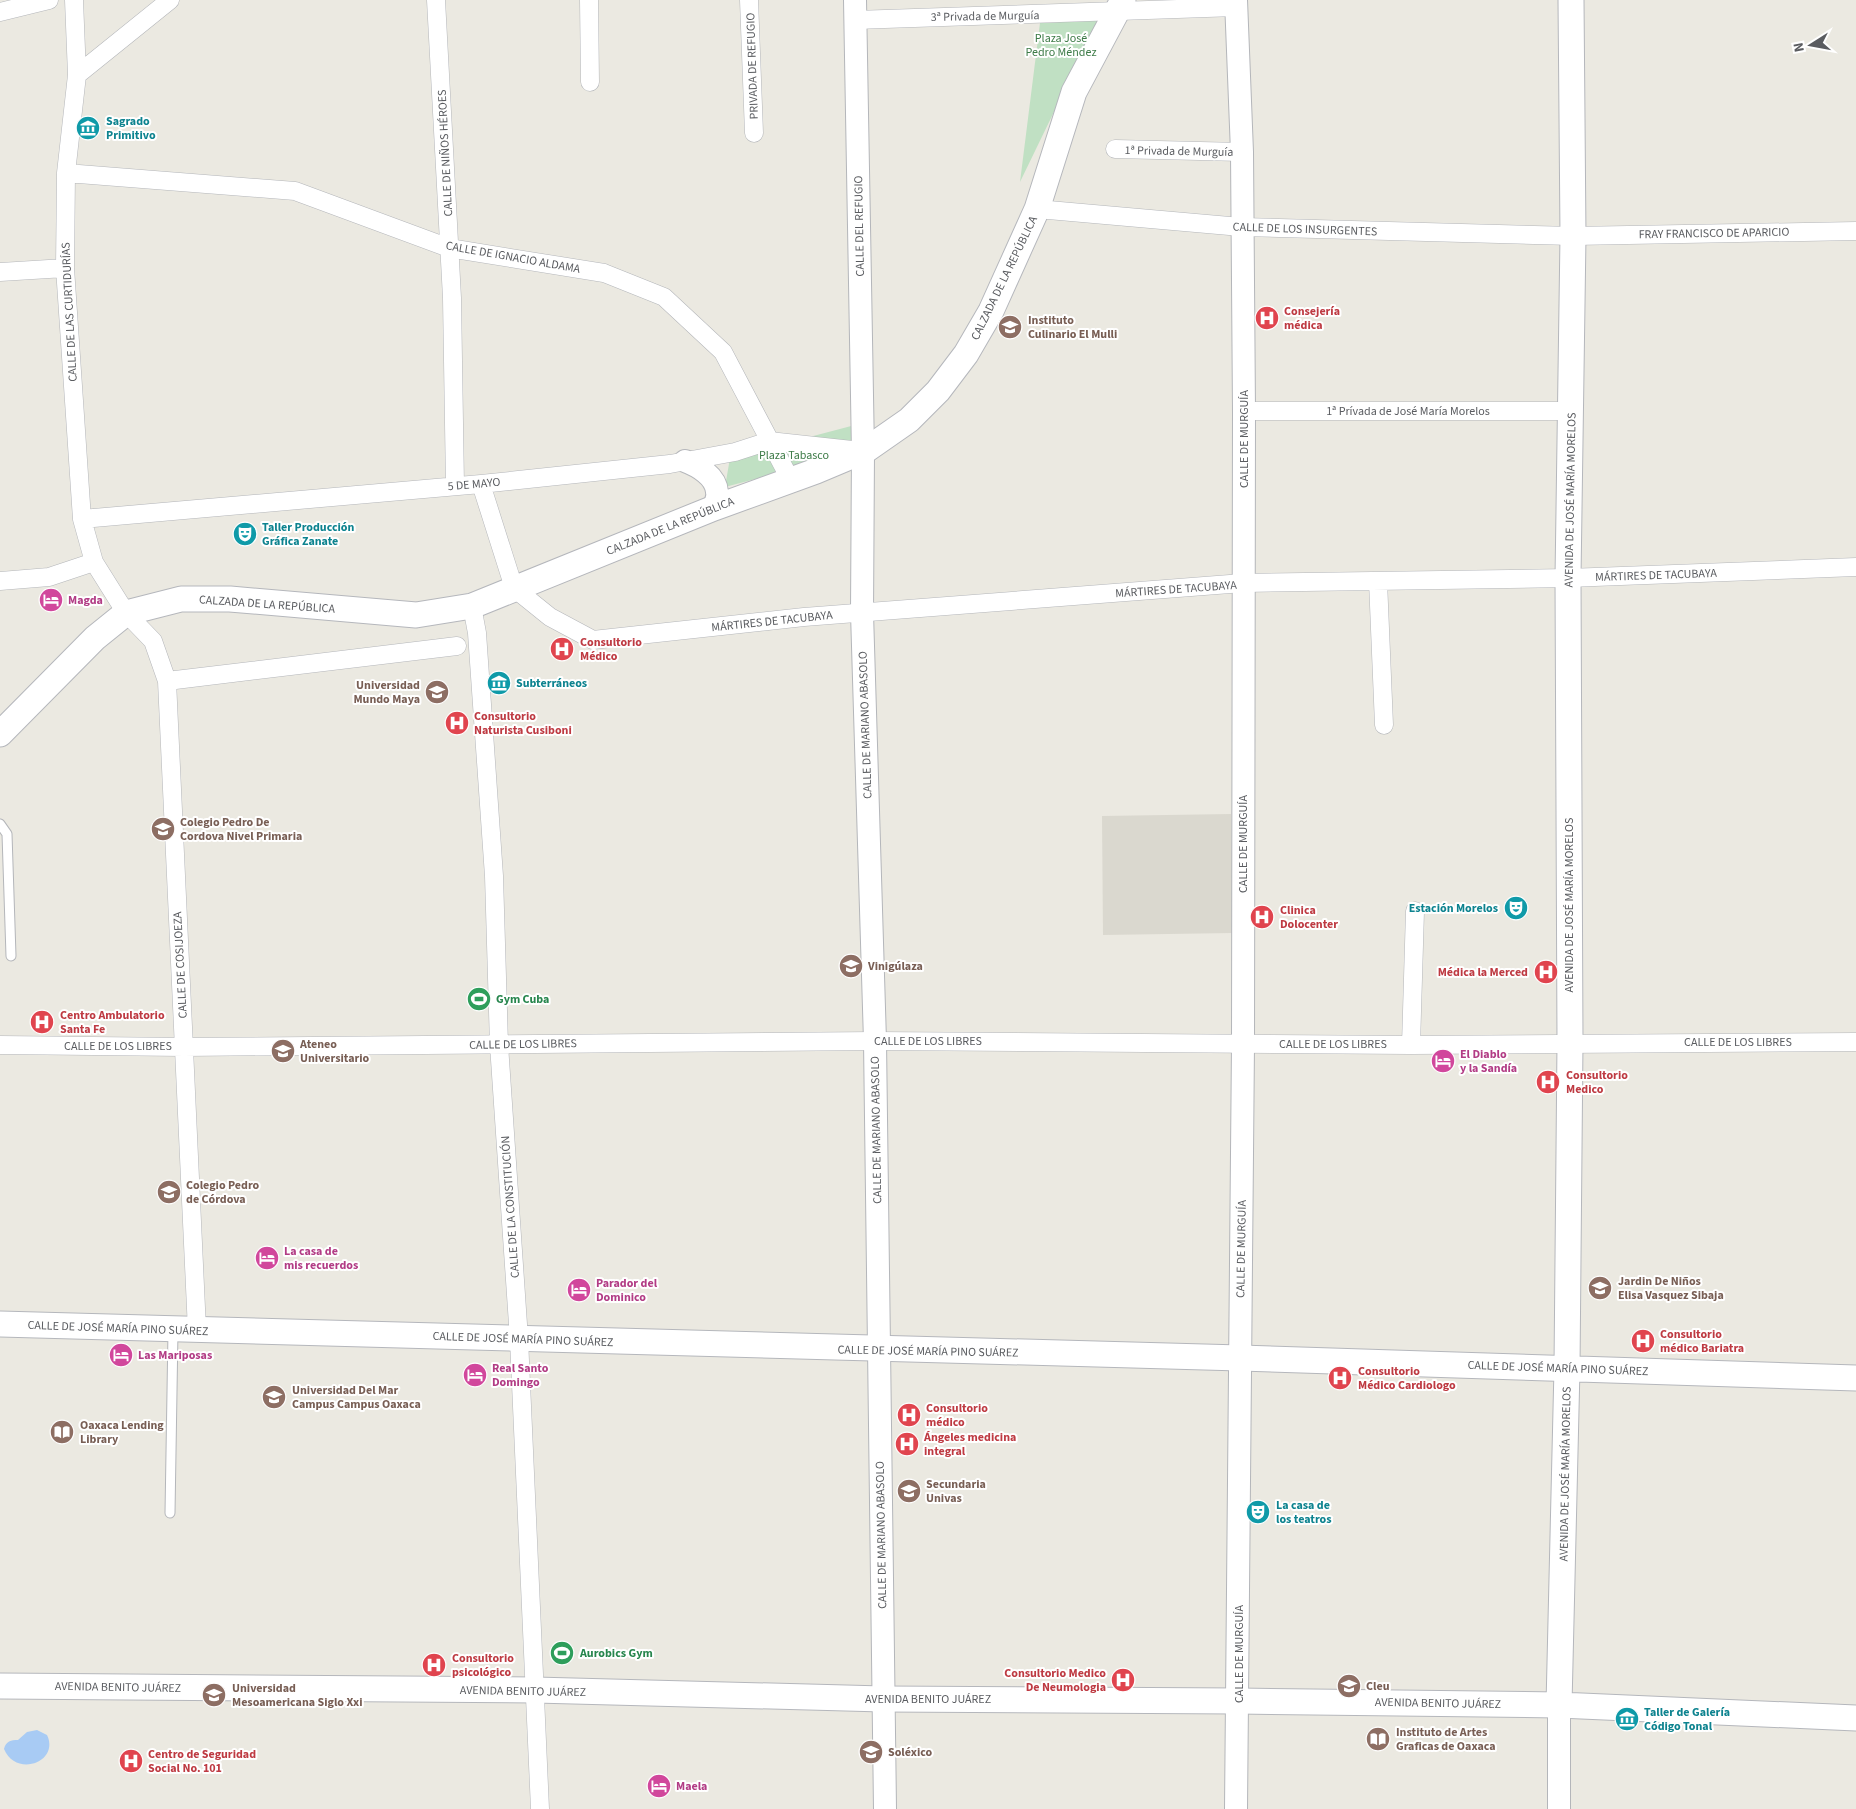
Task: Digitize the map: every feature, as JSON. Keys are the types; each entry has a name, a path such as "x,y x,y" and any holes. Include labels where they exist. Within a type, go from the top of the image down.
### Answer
{"main road":[{"name":"AVENIDA DE JOSÉ MARÍA MORELOS","path":"1559,1705 1567,1368 1570,1042 1568,578 1572,411 1573,236 1571,0"},
{"name":"CALZADA DE LA REPÚBLICA","path":"0,734 95,638 126,613 181,599 230,599 416,615 472,606 714,508 863,452 909,420 938,391 966,354 991,310 1037,209 1074,92 1119,6"},
{"name":"CALLE DE JOSÉ MARÍA PINO SUÁREZ","path":"0,1324 880,1350 1240,1358 1856,1378"},
{"name":"AVENIDA BENITO JUÁREZ","path":"0,1686 535,1690 883,1699 1238,1700 1559,1705 1856,1718"}],"street":[{"path":"0,12 49,0"},
{"name":"CALLE DE LAS CURTIDURÍAS","path":"74,0 77,75 66,173 65,268 82,519 94,562 126,613"},
{"path":"77,75 170,0"},
{"name":"CALLE DE NIÑOS HÉROES","path":"436,0 449,248 456,486"},
{"path":"588,0 590,82"},
{"name":"PRIVADA DE REFUGIO","path":"749,0 754,133"},
{"name":"3ª Privada de Murguía","path":"855,10 989,7 1058,10 1119,6 1236,4"},
{"name":"CALLE DE MURGUÍA","path":"1236,4 1242,152 1241,227 1244,411 1243,1044 1236,1809"},
{"name":"CALLE DEL REFUGIO","path":"855,10 863,452"},
{"name":"1ª Privada de Murguía","path":"1116,149 1242,152"},
{"name":"CALLE DE IGNACIO ALDAMA","path":"66,173 295,191 449,248 604,273 664,297 723,352 790,479"},
{"name":"CALLE DE LOS INSURGENTES","path":"1037,209 1241,227 1573,236"},
{"name":"FRAY FRANCISCO DE APARICIO","path":"1573,236 1856,231"},
{"path":"0,272 65,268"},
{"name":"1ª Prívada de José María Morelos","path":"1244,411 1572,411"},
{"name":"5 DE MAYO","path":"82,519 481,484 685,461 735,452 769,441 863,452"},
{"name":"CALLE DE MARIANO ABASOLO","path":"863,452 862,613 875,1041 885,1809"},
{"path":"685,461 699,466 712,478 717,492 714,508"},
{"path":"481,484 514,588"},
{"path":"0,582 49,577 94,562"},
{"name":"MÁRTIRES DE TACUBAYA","path":"514,588 550,617 593,640 804,617 1243,583 1568,578 1856,567"},
{"path":"1378,581 1384,725"},
{"name":"CALLE DE LA CONSTITUCIÓN","path":"472,606 478,638 494,876 499,1044 519,1339 540,1809"},
{"name":"CALLE DE COSIJOEZA","path":"126,613 153,641 167,681 184,1047 185,1330"},
{"path":"167,681 457,646"},
{"path":"1411,1045 1415,911"},
{"name":"CALLE DE LOS LIBRES","path":"0,1045 184,1047 875,1041 1411,1045 1570,1042 1856,1042"},
{"name":"AVENIDA DE JOSÉ MARÍA MORELOS","path":"1559,1705 1559,1809"}],"lane":[{"path":"0,824 7,834 11,956"},
{"path":"170,1513 185,1330"}],"shaded area":[{"path":"1231,814 1233,933 1103,935 1102,816"}],"green space":[{"name":"Plaza José Pedro Méndez","path":"1098,21 1020,182 1040,23"},
{"name":"Plaza Tabasco","path":"855,425 861,451 725,487 730,458"}],"water":[{"path":"37,1730 47,1735 49,1745 47,1753 42,1759 35,1763 26,1764 18,1763 10,1758 4,1749 7,1743 18,1740 27,1732"}],"place":[{"name":"Sagrado Primitivo","path":"88,128"},
{"name":"Consejería médica","path":"1267,318"},
{"name":"Instituto Culinario El Mulli","path":"1010,327"},
{"name":"Taller Producción Gráfica Zanate","path":"245,534"},
{"name":"Magda","path":"51,600"},
{"name":"Consultorio Médico","path":"562,649"},
{"name":"Subterráneos","path":"499,683"},
{"name":"Universidad Mundo Maya","path":"437,692"},
{"name":"Consultorio Naturista Cusiboni","path":"457,723"},
{"name":"Colegio Pedro De Cordova Nivel Primaria","path":"163,829"},
{"name":"Estación Morelos","path":"1516,908"},
{"name":"Clinica Dolocenter","path":"1262,917"},
{"name":"Vinigúlaza","path":"851,966"},
{"name":"Médica la Merced","path":"1546,972"},
{"name":"Gym Cuba","path":"479,999"},
{"name":"Centro Ambulatorio Santa Fe","path":"42,1022"},
{"name":"Ateneo Universitario","path":"283,1051"},
{"name":"El Diablo y la Sandía","path":"1443,1061"},
{"name":"Consultorio Medico","path":"1548,1082"},
{"name":"Colegio Pedro de Córdova","path":"169,1192"},
{"name":"La casa de mis recuerdos","path":"267,1258"},
{"name":"Jardin De Niños Elisa Vasquez Sibaja","path":"1600,1288"},
{"name":"Parador del Dominico","path":"579,1290"},
{"name":"Consultorio médico Bariatra","path":"1643,1341"},
{"name":"Las Mariposas","path":"121,1355"},
{"name":"Real Santo Domingo","path":"475,1375"},
{"name":"Consultorio Médico Cardiologo","path":"1340,1378"},
{"name":"Universidad Del Mar Campus Campus Oaxaca","path":"274,1397"},
{"name":"Consultorio médico","path":"909,1415"},
{"name":"Oaxaca Lending Library","path":"62,1432"},
{"name":"Ángeles medicina integral","path":"907,1444"},
{"name":"Secundaria Univas","path":"909,1491"},
{"name":"La casa de los teatros","path":"1258,1512"},
{"name":"Aurobics Gym","path":"562,1653"},
{"name":"Consultorio psicológico","path":"434,1665"},
{"name":"Consultorio Medico De Neumologia","path":"1123,1680"},
{"name":"Cleu","path":"1349,1686"},
{"name":"Universidad Mesoamericana Siglo Xxi","path":"214,1695"},
{"name":"Taller de Galería Código Tonal","path":"1627,1719"},
{"name":"Instituto de Artes Graficas de Oaxaca","path":"1378,1739"},
{"name":"Soléxico","path":"871,1752"},
{"name":"Centro de Seguridad Social No. 101","path":"131,1761"},
{"name":"Maela","path":"659,1786"}]}
